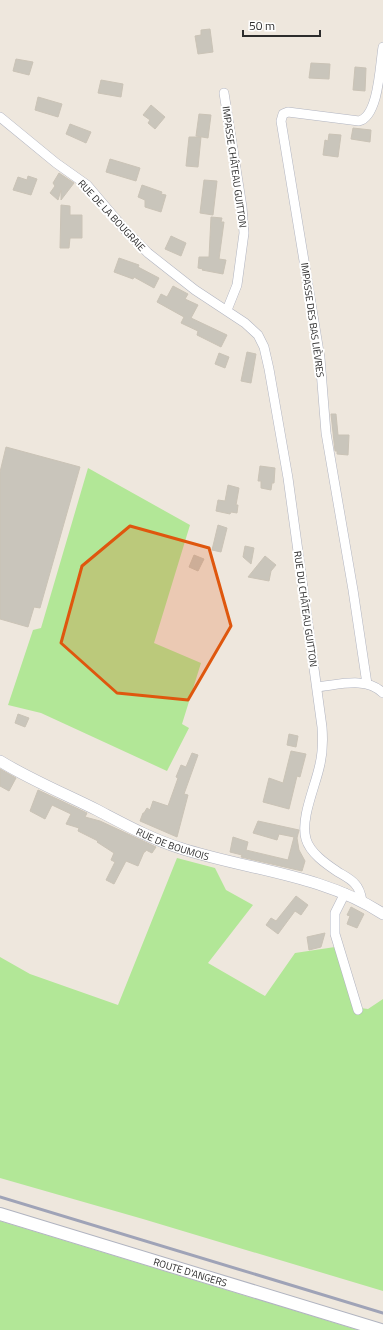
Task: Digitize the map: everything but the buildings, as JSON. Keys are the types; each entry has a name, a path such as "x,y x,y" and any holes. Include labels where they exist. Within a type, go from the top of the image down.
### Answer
{"main road":[{"name":"ROUTE D'ANGERS","path":"0,1214 381,1330"}],"street":[{"name":"IMPASSE DES BAS LIÈVRES","path":"367,684 353,590 326,433 320,358 281,121 283,114 288,112 359,121 362,120 370,113 373,106 383,47"},
{"name":"IMPASSE CHÂTEAU GUITTON","path":"224,93 242,207 244,233 237,286 226,310"},
{"name":"RUE DE LA BOUGRAIE","path":"0,117 56,163 87,185 126,231 148,253 195,290 226,310"},
{"name":"RUE DU CHÂTEAU GUITTON","path":"226,310 245,323 258,335 264,347 288,478 317,688 323,743 320,764 306,817 306,840 314,852 330,867 356,884 360,893 359,899"},
{"path":"317,688 359,682 374,686 383,693"},
{"name":"RUE DE BOUMOIS","path":"0,761 20,773 144,834 179,848 316,883 359,899 383,914"},
{"path":"345,893 335,913 335,934 358,1010"}],"highlighted area":[{"path":"130,526 209,548 231,626 188,700 117,693 61,643 82,566"}],"green space":[{"path":"88,468 190,525 154,643 201,663 182,724 189,728 167,771 41,713 8,705 33,630 41,628"},
{"path":"177,858 215,868 226,890 253,905 208,963 265,996 295,953 335,947 353,1007 368,1009 383,999 383,1291 0,1178 0,957 30,974 118,1005"},
{"path":"0,1221 358,1330 0,1330"}],"railway":[{"path":"0,1197 383,1313"}]}
